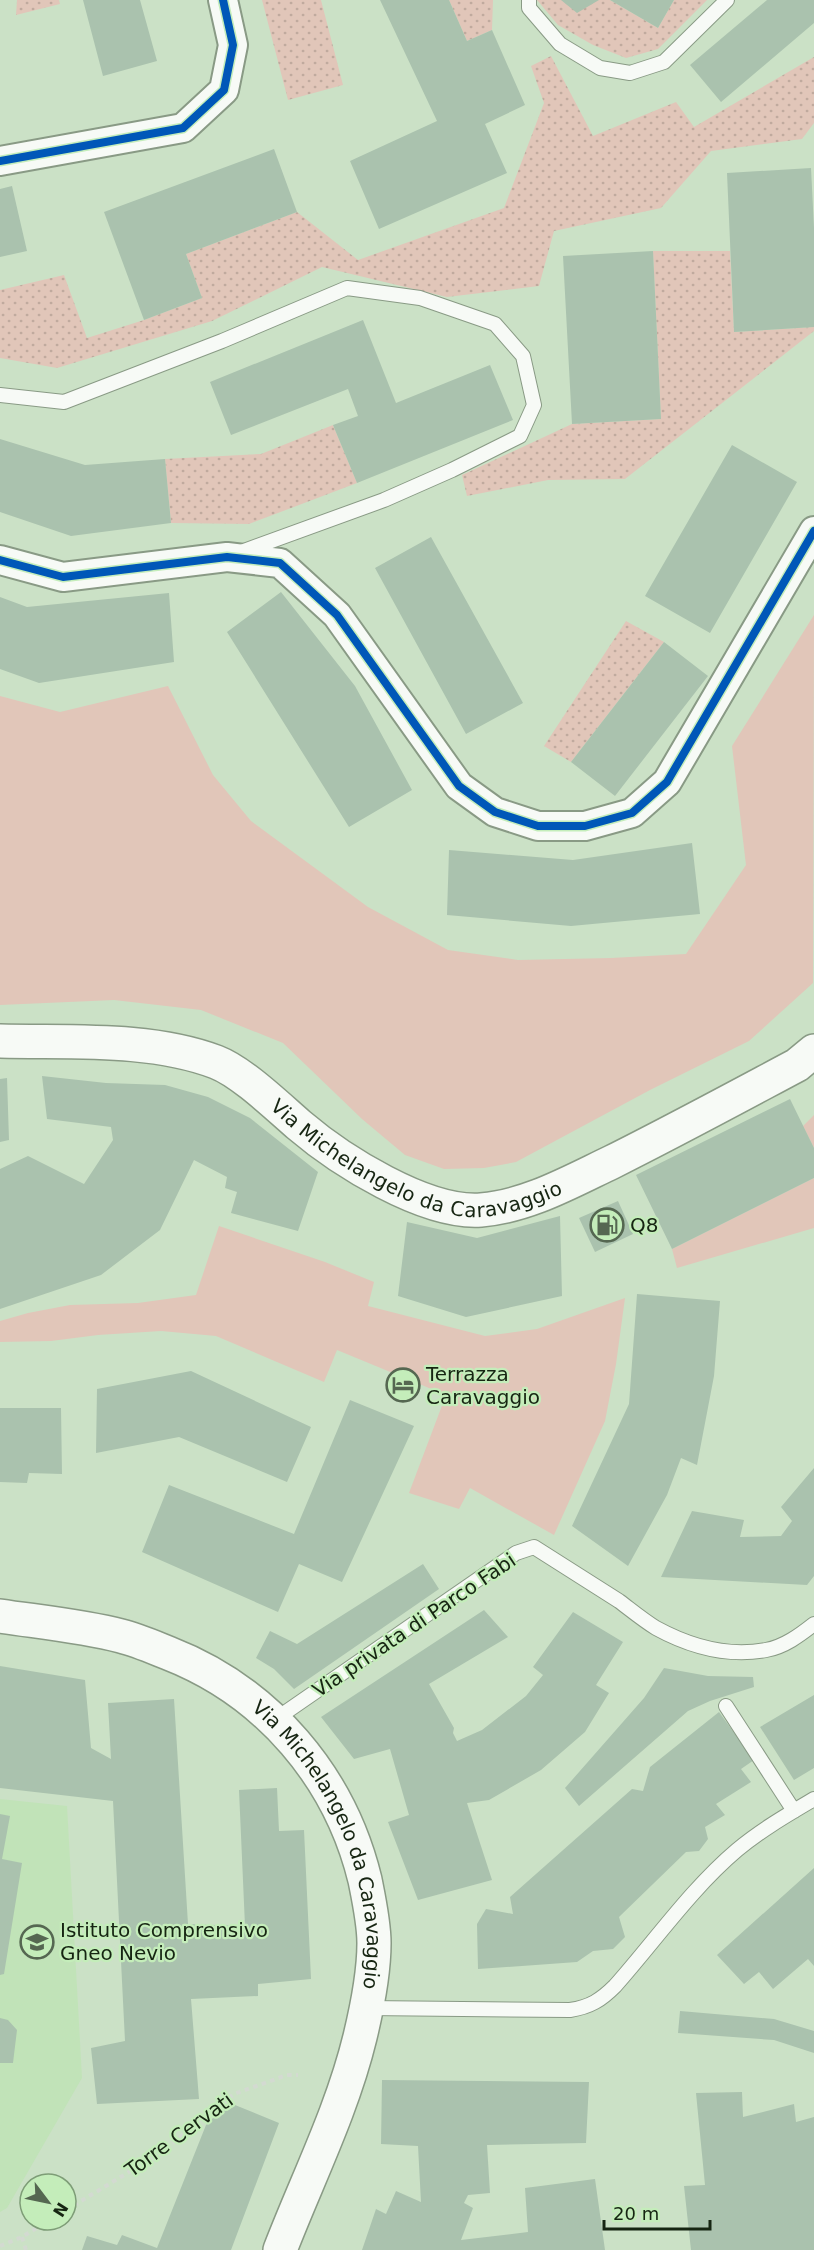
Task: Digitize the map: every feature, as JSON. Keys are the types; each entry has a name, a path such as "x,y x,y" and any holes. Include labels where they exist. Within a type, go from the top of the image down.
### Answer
{"main road":[{"name":"Via Michelangelo da Caravaggio","path":"0,1041 111,1043 157,1048 217,1063 254,1086 302,1128 353,1164 408,1195 478,1210 514,1205 566,1184 673,1132 797,1065 814,1051"},
{"name":"Via Michelangelo da Caravaggio","path":"0,1616 121,1636 170,1653 215,1675 252,1701 273,1721 318,1770 340,1809 358,1851 369,1897 374,1943 360,2037 346,2085 280,2250"}],"street":[{"path":"0,161 183,128 224,90 232,45 223,0"},
{"path":"0,560 63,577 227,557 280,563 337,615 459,786 495,812 538,826 585,826 632,813 667,782 814,531"}],"lane":[{"path":"529,0 529,8 560,44 600,68 630,73 664,62 727,0"},
{"path":"0,394 64,402 222,341 347,288 420,298 495,324 523,356 534,405 520,436 452,470 384,500 227,557"},
{"name":"Via privata di Parco Fabi","path":"273,1721 516,1553 534,1547 654,1626 679,1639 707,1648 736,1652 767,1650 794,1639 814,1624"},
{"path":"726,1706 794,1811"},
{"path":"365,2008 570,2010 586,2008 601,2000 615,1986 701,1884 738,1850 775,1821 814,1799"}],"path":[{"path":"0,2246 30,2232"},
{"path":"21,2237 26,2250"}],"shaded area":[{"path":"17,0 59,0 60,4 16,15"},
{"path":"262,0 321,0 343,85 288,100"},
{"path":"449,0 493,0 492,30 467,41"},
{"path":"537,0 610,0 658,28 674,0 707,0 658,49 626,58 593,45 558,25"},
{"path":"551,56 593,136 676,102 694,127 814,57 814,123 802,139 711,151 661,208 554,231 539,286 447,297 322,267 212,321 57,368 0,358 0,290 64,275 87,338 202,298 186,254 297,212 358,260 504,208 544,103 531,66"},
{"path":"653,251 730,251 734,332 814,327 814,331 625,479 548,480 467,496 462,475 572,424 661,419"},
{"path":"333,425 357,483 249,524 171,523 165,459 261,454"},
{"path":"814,615 813,983 749,1041 650,1090 516,1162 484,1168 444,1169 405,1155 362,1119 283,1043 201,1010 114,1000 0,1005 0,696 60,712 168,686 213,775 251,821 368,907 448,950 518,960 686,954 746,865 732,746"},
{"path":"626,621 664,642 571,762 544,746"},
{"path":"814,1115 814,1148 803,1126"},
{"path":"814,1178 814,1228 677,1268 672,1249"},
{"path":"219,1226 325,1262 374,1282 368,1306 485,1336 537,1329 625,1298 605,1421 554,1535 470,1488 459,1509 409,1493 446,1395 337,1350 324,1382 216,1336 161,1331 51,1341 0,1342 0,1321 28,1313 70,1305 138,1303 196,1295"},
{"name":"Istituto Comprensivo Gneo Nevio","path":"0,1799 67,1806 82,2078 28,2172 18,2172 18,2189 7,2208 0,2212"}],"building":[{"path":"83,0 140,0 157,61 103,76"},
{"path":"380,0 449,0 467,41 492,30 525,105 485,124 507,173 379,229 350,161 437,121"},
{"path":"561,0 599,0 577,13"},
{"path":"610,0 674,0 658,28"},
{"path":"767,0 814,0 814,23 721,102 690,65"},
{"path":"274,149 297,212 186,254 202,298 144,320 104,212"},
{"path":"811,168 814,228 814,327 734,332 727,173"},
{"path":"12,186 27,251 0,257 0,189"},
{"path":"653,251 661,419 572,424 563,256"},
{"path":"363,320 396,403 490,365 513,420 357,483 333,425 358,416 348,389 231,435 210,382"},
{"path":"0,439 85,465 165,459 171,523 71,536 0,512"},
{"path":"732,445 797,482 710,633 645,596"},
{"path":"431,537 523,703 466,734 375,568"},
{"path":"281,592 355,686 412,790 349,827 227,632"},
{"path":"169,593 174,662 39,683 0,669 0,597 27,607"},
{"path":"664,642 708,676 615,796 571,762"},
{"path":"692,843 700,914 571,926 447,915 449,850 573,860"},
{"path":"42,1076 106,1083 165,1085 208,1097 250,1118 318,1172 298,1231 231,1213 237,1192 225,1188 227,1177 194,1160 160,1230 101,1275 0,1309 0,1169 28,1156 84,1184 113,1140 111,1127 47,1119"},
{"path":"7,1078 9,1140 0,1142 0,1079"},
{"path":"790,1099 814,1148 814,1178 672,1249 636,1175"},
{"path":"618,1201 633,1234 595,1252 579,1218"},
{"path":"560,1216 562,1296 466,1317 398,1296 407,1222 477,1238"},
{"path":"637,1294 720,1301 714,1376 697,1465 681,1458 667,1495 628,1566 572,1526 629,1404"},
{"path":"191,1371 311,1427 287,1482 179,1437 96,1453 97,1389"},
{"path":"350,1400 414,1426 342,1582 299,1564 278,1612 142,1552 169,1485 294,1534"},
{"path":"0,1408 61,1408 62,1474 29,1473 27,1483 0,1482"},
{"path":"814,1468 814,1576 807,1585 661,1577 692,1511 744,1520 740,1537 781,1536 792,1521 781,1507"},
{"path":"423,1564 439,1589 294,1689 274,1669 256,1658 270,1631 297,1644"},
{"path":"484,1610 508,1637 429,1684 454,1728 453,1733 457,1741 482,1730 526,1696 543,1675 533,1667 573,1612 623,1642 596,1685 609,1693 585,1732 541,1770 489,1800 467,1803 492,1880 418,1900 388,1822 409,1815 390,1749 354,1759 321,1717"},
{"path":"0,1666 85,1680 91,1748 111,1759 108,1703 174,1699 188,1924 245,1926 239,1790 277,1788 279,1831 304,1830 311,1979 258,1984 258,1996 191,1999 199,2099 97,2104 91,2048 125,2041 113,1801 0,1788"},
{"path":"664,1668 708,1676 753,1677 754,1687 710,1701 688,1711 579,1806 565,1788 644,1698"},
{"path":"814,1695 814,1768 794,1780 760,1727"},
{"path":"719,1712 754,1760 741,1769 751,1782 716,1804 725,1815 705,1827 708,1839 699,1851 686,1852 619,1917 625,1937 613,1949 593,1951 577,1962 478,1969 477,1924 486,1909 513,1914 510,1897 632,1789 643,1791 650,1767"},
{"path":"0,1814 10,1816 2,1859 22,1863 4,1974 0,1975"},
{"path":"814,1868 814,1966 808,1959 773,1989 759,1972 744,1984 717,1955"},
{"path":"680,2011 774,2019 814,2031 814,2053 774,2040 678,2033"},
{"path":"0,2018 8,2020 17,2030 13,2063 0,2063"},
{"path":"382,2080 589,2082 586,2143 487,2145 490,2193 468,2195 464,2203 473,2208 461,2240 528,2232 525,2188 595,2179 605,2250 362,2250 376,2209 386,2214 396,2191 421,2202 418,2146 381,2144"},
{"path":"742,2092 743,2117 794,2104 796,2122 814,2117 814,2250 691,2250 684,2186 705,2185 696,2093"},
{"path":"235,2105 279,2123 231,2250 82,2250 87,2236 117,2245 122,2235 157,2248 206,2125 219,2112"}],"cycle path":[{"path":"0,161 183,128 224,90 233,45 223,0"},
{"path":"0,560 63,577 227,557 280,563 337,615 459,786 495,812 538,826 585,826 632,813 667,782 814,531"}],"place":[{"name":"Q8","path":"607,1225"},
{"name":"Terrazza Caravaggio","path":"403,1385"},
{"name":"Istituto Comprensivo Gneo Nevio","path":"37,1942"}]}
